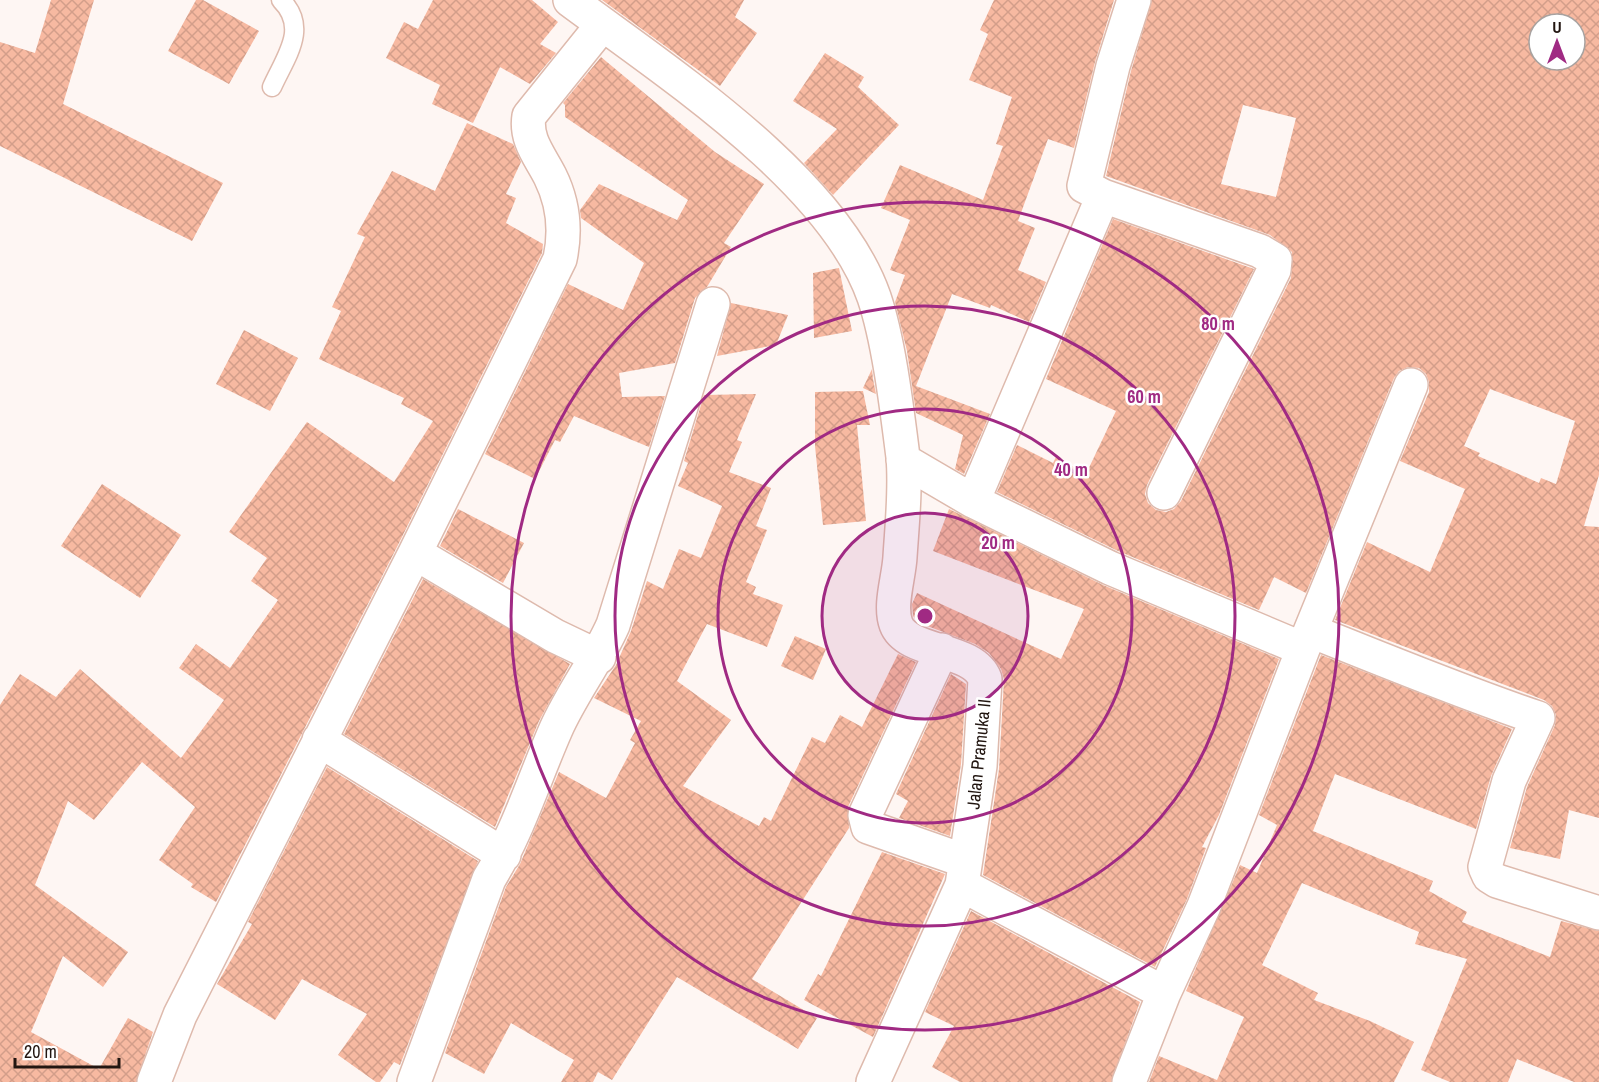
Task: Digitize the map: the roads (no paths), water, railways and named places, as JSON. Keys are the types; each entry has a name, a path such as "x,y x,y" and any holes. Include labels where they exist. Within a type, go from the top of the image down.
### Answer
{"street":[{"name":"Jalan Pramuka II","path":"570,0 715,109 767,153 840,230 873,296 890,369 903,460 896,625 907,638 942,650 979,668 986,679 980,766 964,873 873,1082"},
{"path":"1134,0 1113,66 1084,186 1103,196 1260,251 1275,260 1274,270 1252,310 1164,493"},
{"path":"154,1082 180,1015 415,553 560,259 565,235 560,207 550,177 536,153 527,128 529,116 603,24"},
{"path":"973,501 1103,196"},
{"path":"414,1082 489,879 504,855 557,726 599,657 614,625 713,304"},
{"path":"1129,1082 1164,993 1204,906 1307,640 1411,385"},
{"path":"903,460 973,501 1110,568 1307,640 1443,681 1479,698 1538,718 1509,781 1485,867 1489,876 1497,881 1599,913"},
{"path":"415,553 555,636 599,657"},
{"path":"942,650 865,814 865,824 964,873 1164,993"},
{"path":"319,740 504,855"}],"lane":[{"path":"272,87 296,30 293,12 281,0"}]}
